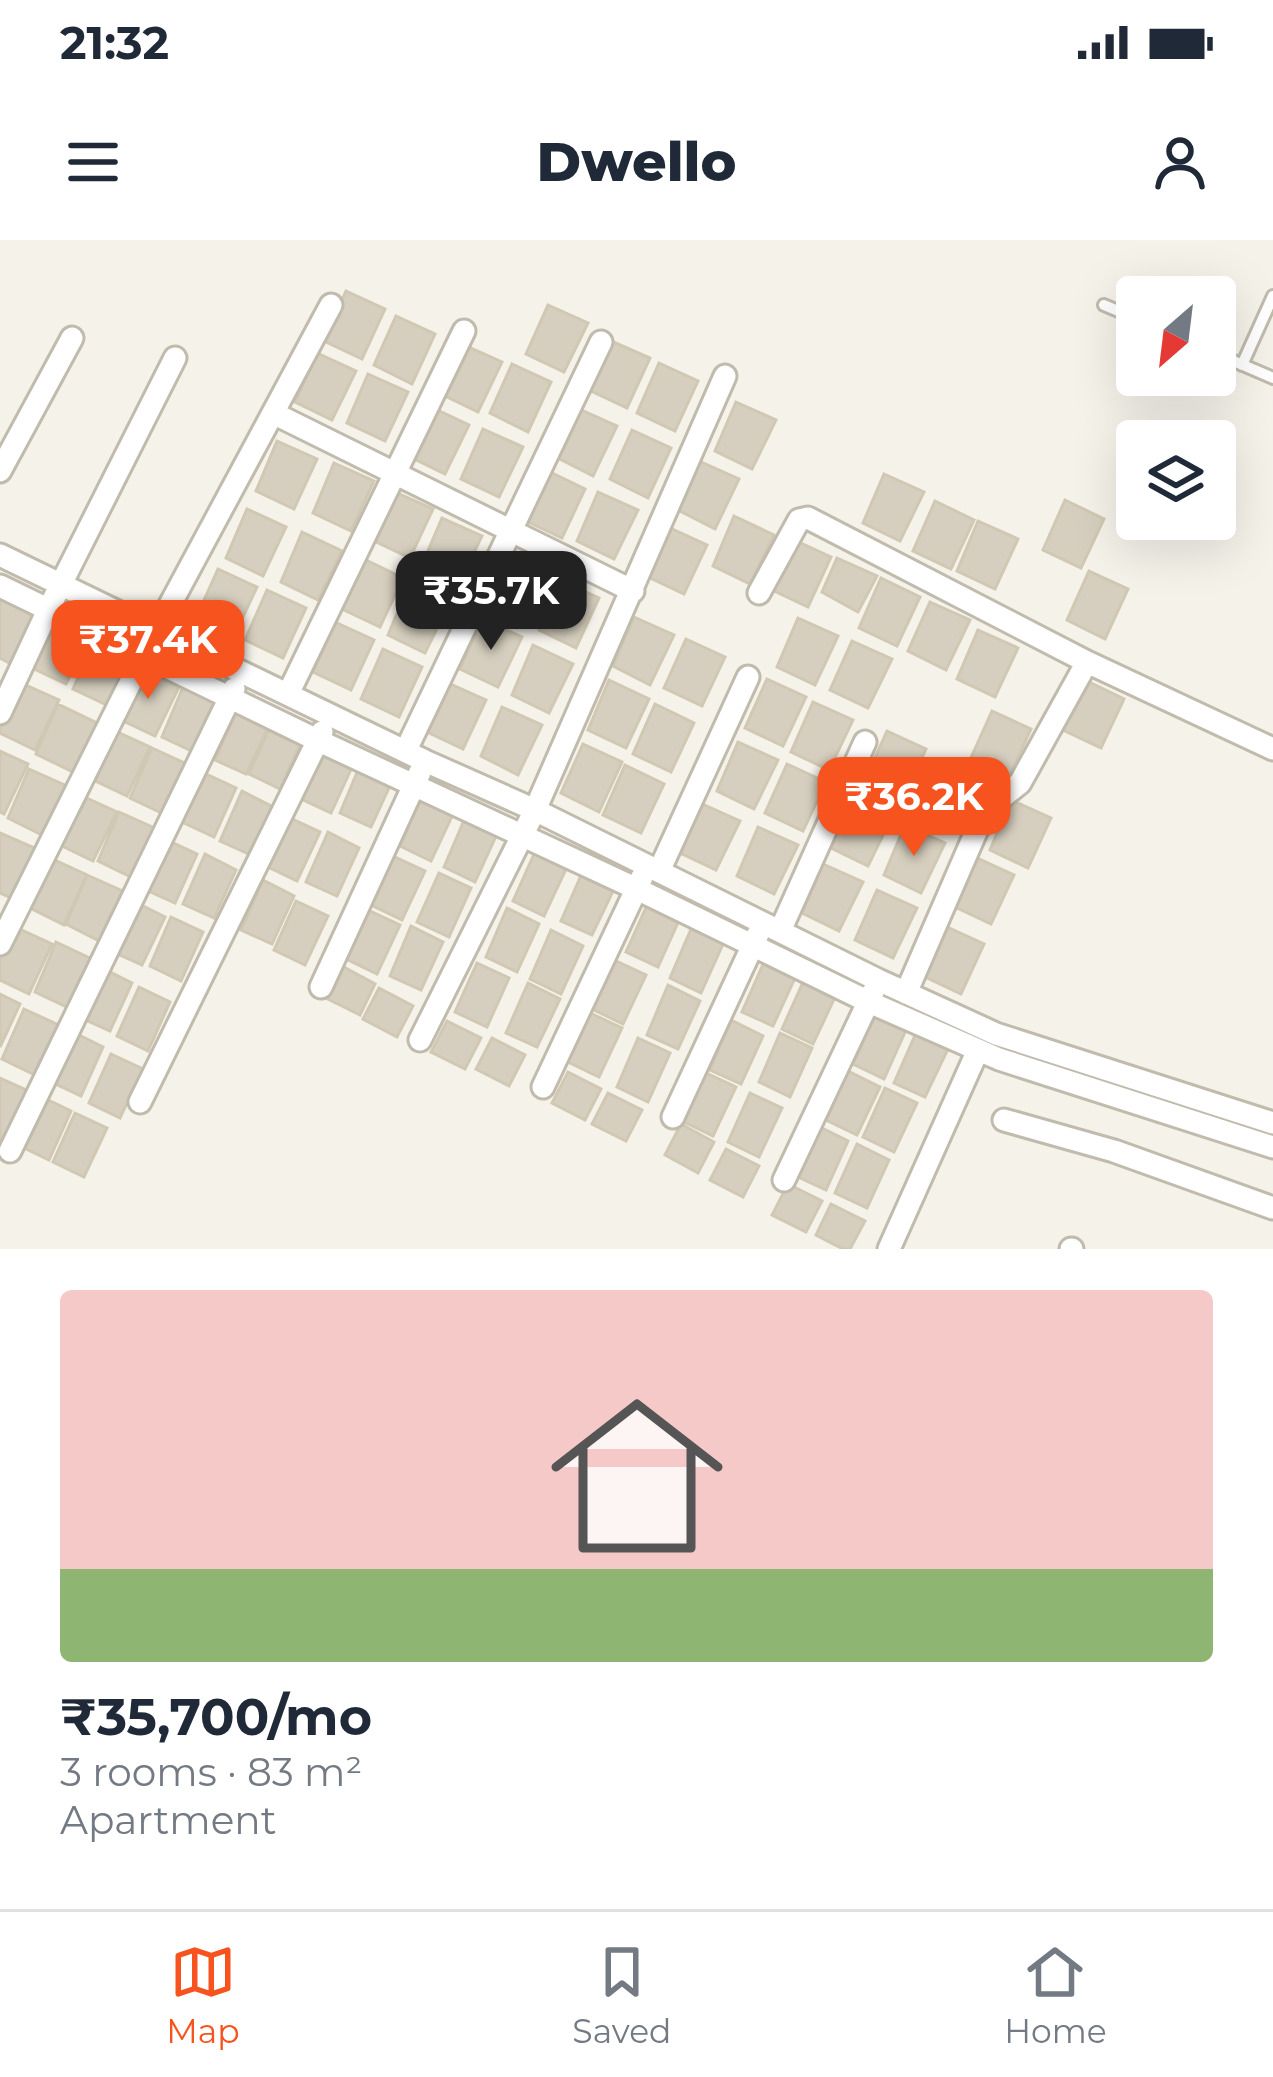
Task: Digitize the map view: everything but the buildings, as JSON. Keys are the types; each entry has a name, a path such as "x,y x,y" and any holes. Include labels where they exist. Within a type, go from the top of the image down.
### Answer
{"street":[{"path":"0,944 144,654 331,304"},
{"path":"288,694 464,331"},
{"path":"0,471 72,338"},
{"path":"321,987 415,786 415,756 509,532 601,342"},
{"path":"0,713 175,358"},
{"path":"420,1040 535,810 725,376"},
{"path":"273,413 633,590"},
{"path":"758,593 803,517 1087,662 1273,749"},
{"path":"0,555 996,1034 1273,1123"},
{"path":"0,586 868,1002 979,1050 1273,1147"},
{"path":"905,993 986,812 1020,783 1087,662"},
{"path":"10,1150 242,672"},
{"path":"543,1087 637,889 654,868 748,677"},
{"path":"140,1102 331,715"},
{"path":"673,1117 751,945 772,927 865,742"},
{"path":"784,1180 878,980"},
{"path":"890,1249 979,1050"},
{"path":"1004,1120 1114,1151 1273,1208"}],"lane":[{"path":"1242,365 1273,296"},
{"path":"1104,305 1116,310"},
{"path":"1236,362 1273,378"}]}
